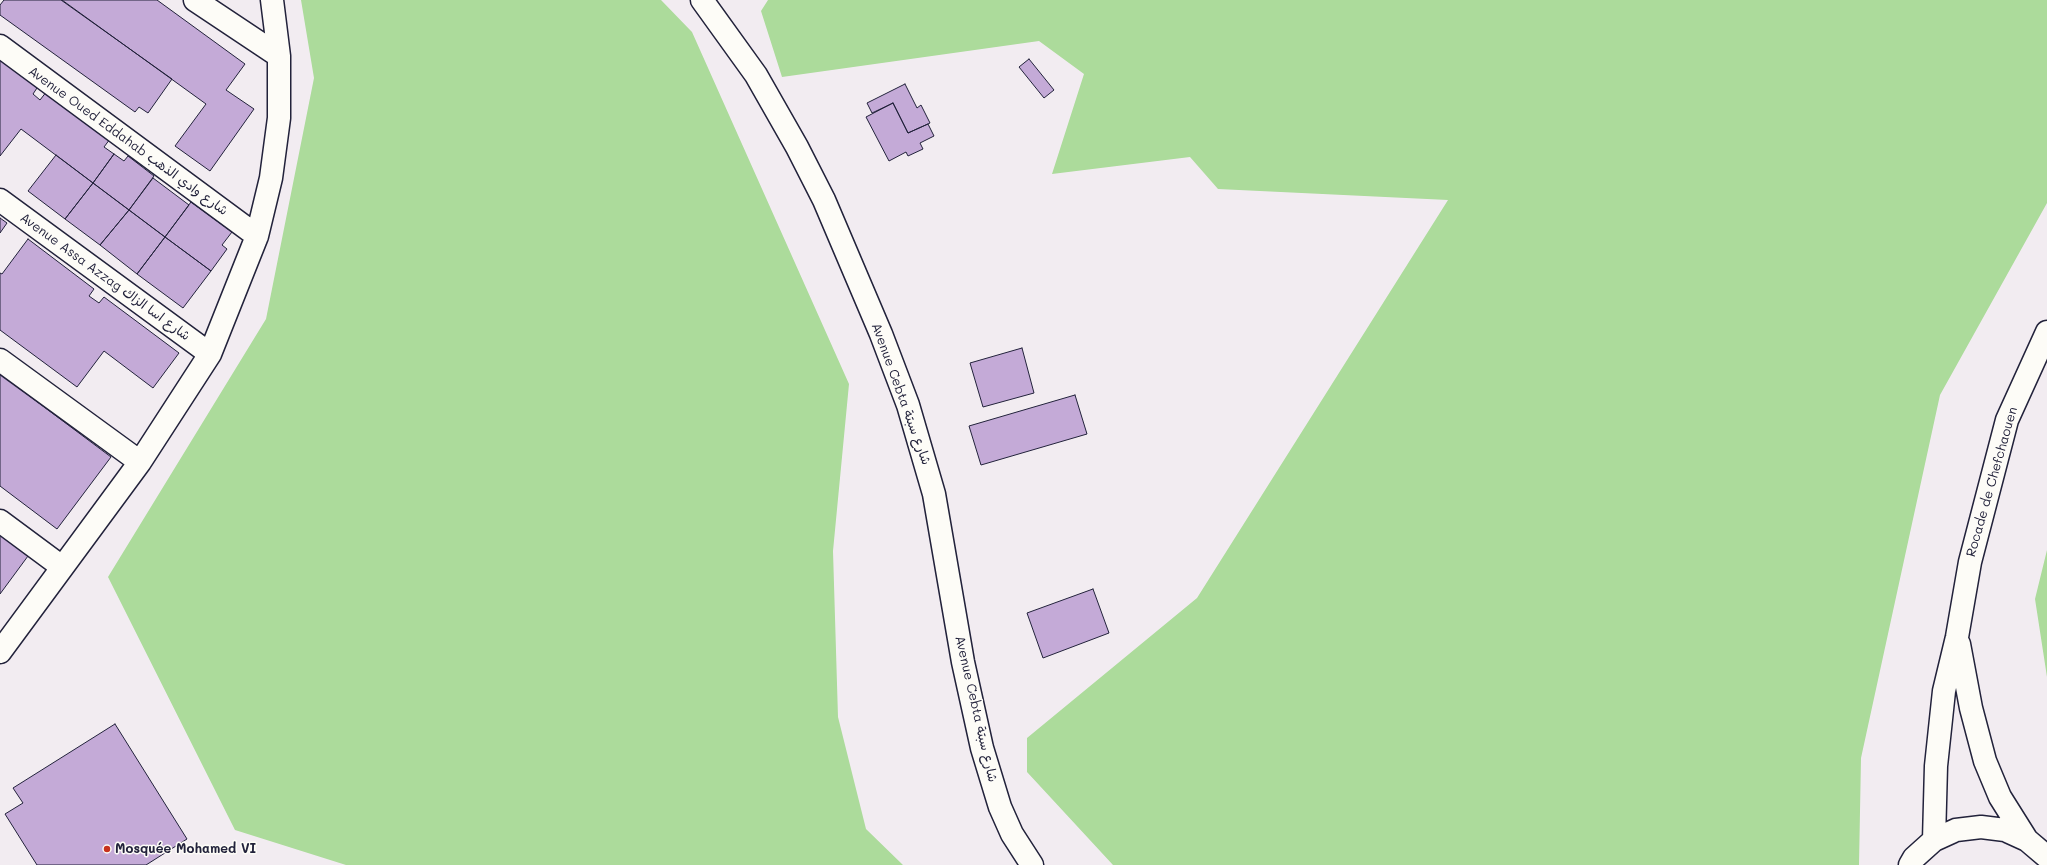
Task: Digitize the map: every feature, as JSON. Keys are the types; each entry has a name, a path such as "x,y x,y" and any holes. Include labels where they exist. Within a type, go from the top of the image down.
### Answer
{"street":[{"path":"195,0 279,56"},
{"path":"0,652 140,462 210,354 257,236 271,178 279,118 279,56 272,0"},
{"name":"Avenue Cebta شارع سبتة","path":"702,0 756,75 797,147 824,200 908,405 934,494 963,662 982,748 1000,807 1012,834 1032,865"},
{"name":"Avenue Oued Eddahab شارع وادي الذهب","path":"0,46 257,236"},
{"name":"Avenue Assa Azzag شارع اسا الزاك","path":"0,200 210,354"},
{"name":"Rocade de Chefchaouen","path":"1934,840 1936,766 1944,691 1957,637 1970,562 2007,420 2047,332"},
{"path":"0,360 140,462"},
{"path":"0,521 62,567"},
{"name":"Rocade de Chefchaouen","path":"1957,637 1971,708 1985,761 2000,797 2027,840"},
{"path":"1910,865 1914,858 1934,840 1956,830 1981,827 2005,830 2027,840 2047,857"}],"green space":[{"path":"301,0 661,0 692,32 849,384 833,551 838,717 866,829 903,865 346,865 235,830 108,577 266,319 314,78"},
{"path":"768,0 2047,0 2047,203 1940,395 1861,758 1859,865 1113,865 1027,772 1027,738 1197,598 1448,200 1218,189 1190,157 1052,174 1084,74 1039,41 782,77 761,11"},
{"path":"2047,550 2047,677 2035,599"}],"building":[{"path":"4,0 61,0 172,79 148,113 139,107 135,112 0,15 0,5"},
{"path":"62,0 157,0 245,64 226,90 254,109 210,171 175,146 206,104"},
{"path":"0,56 39,85 33,94 40,100 47,91 110,139 104,147 114,154 93,183 21,129 0,156"},
{"path":"1029,59 1054,90 1044,98 1019,67"},
{"path":"905,84 917,108 921,105 930,123 908,133 893,103 872,113 867,103"},
{"path":"893,103 908,133 928,124 934,136 920,143 923,149 908,156 906,152 889,161 866,117"},
{"path":"114,154 124,161 128,156 154,176 129,210 93,183"},
{"path":"56,155 93,183 65,219 28,191"},
{"path":"153,178 189,205 165,237 129,210"},
{"path":"93,183 129,210 100,245 65,219"},
{"path":"191,202 232,232 222,245 227,249 211,271 165,237"},
{"path":"129,210 165,237 137,274 100,245"},
{"path":"0,218 7,223 0,233"},
{"path":"165,237 211,271 183,308 137,274"},
{"path":"28,239 94,289 89,296 99,303 104,297 179,353 153,388 104,351 77,387 0,330 0,273 2,274"},
{"path":"1022,348 1034,393 983,407 970,363"},
{"path":"0,374 111,457 57,529 0,486"},
{"path":"1075,395 1087,434 981,465 969,426"},
{"path":"0,535 28,556 0,594"},
{"path":"1093,589 1109,633 1043,658 1027,613"},
{"path":"115,724 187,839 146,865 37,865 5,814 23,803 13,788"}],"place":[{"name":"Mosquée Mohamed VI","path":"107,849"}]}
